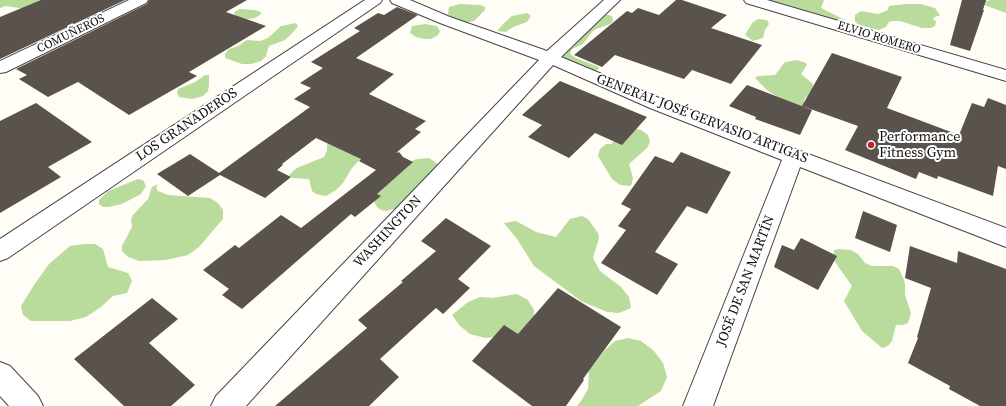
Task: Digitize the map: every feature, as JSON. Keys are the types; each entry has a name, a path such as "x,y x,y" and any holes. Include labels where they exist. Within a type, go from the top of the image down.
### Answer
{"street":[{"name":"COMUÑEROS","path":"0,68 141,0"},
{"name":"LOS GRANADEROS","path":"0,251 375,0"},
{"name":"GENERAL JOSÉ GERVASIO ARTIGAS","path":"397,0 446,20 550,58 657,104 1006,238"},
{"name":"WASHINGTON","path":"226,406 550,58 613,0"},
{"name":"ELVIO ROMERO","path":"751,0 1006,76"},
{"name":"JOSÉ DE SAN MARTÍN","path":"698,406 794,156"},
{"path":"0,375 28,406"}],"green space":[{"path":"0,0 44,0 25,9 6,6 0,8"},
{"path":"766,0 824,0 821,8 849,22 844,24"},
{"path":"981,0 1006,0 1006,13 984,5"},
{"path":"460,4 480,5 485,7 485,10 474,21 466,23 455,21 448,14 449,7"},
{"path":"921,4 935,8 940,15 933,18 936,22 935,26 931,28 922,28 900,21 892,21 889,22 886,27 879,30 858,25 855,21 855,15 861,11 878,14 888,10 889,6"},
{"path":"240,9 255,10 261,12 261,14 255,18 244,20 235,15 234,12"},
{"path":"527,13 531,16 527,22 513,27 506,32 497,31 512,16"},
{"path":"605,14 612,16 613,21 610,24 592,32 583,44 572,49 570,54 599,67 598,70 590,71 556,56"},
{"path":"758,19 767,20 769,24 765,30 763,38 753,41 745,35 753,22"},
{"path":"296,23 298,26 285,40 269,46 266,56 261,61 251,64 242,64 225,58 225,54 229,49 238,46 247,40 260,41 268,38 281,26"},
{"path":"425,24 437,26 440,31 438,35 431,39 424,39 416,37 410,33 412,26"},
{"path":"797,60 806,63 807,65 801,74 813,84 812,89 804,100 805,107 796,108 768,91 755,78 758,76 775,75 785,62"},
{"path":"205,75 209,75 209,85 208,91 203,96 192,99 179,97 177,93 178,89 195,82"},
{"path":"632,128 641,130 648,135 650,142 647,148 629,164 633,178 631,186 620,185 612,179 598,156 600,149 606,144 612,144 616,132"},
{"path":"327,143 362,157 352,168 343,183 336,190 326,196 316,194 312,191 309,179 292,178 289,175 297,168 324,157 327,150"},
{"path":"429,158 439,165 398,208 386,211 377,207 373,200 376,184 408,162"},
{"path":"138,179 143,180 146,186 141,194 122,204 103,207 99,204 99,200 108,191"},
{"path":"158,184 156,188 158,191 168,195 210,198 218,203 223,210 223,219 199,247 188,255 166,260 139,261 128,257 122,251 122,246 132,227 131,219 133,215 148,199 152,187"},
{"path":"582,216 588,219 598,233 599,238 593,258 600,271 621,287 629,297 631,308 619,313 607,312 581,301 534,266 517,239 504,223 516,221 536,232 556,237 570,219"},
{"path":"95,244 103,249 108,267 128,273 132,281 127,293 113,296 101,307 86,317 70,321 31,321 23,315 21,306 49,264 70,246"},
{"path":"834,250 851,250 858,254 865,263 872,266 893,266 899,269 904,280 905,295 911,313 908,323 896,325 892,341 888,346 882,348 862,331 844,301 852,286 833,259"},
{"path":"517,294 528,300 534,310 534,321 537,333 485,338 470,334 460,326 452,315 468,302 480,297 492,298"},
{"path":"628,338 641,341 654,351 663,363 667,377 661,391 638,406 577,406 588,389 589,371 605,350 615,341"}],"building":[{"path":"41,0 125,0 0,59 0,17"},
{"path":"149,0 247,0 226,12 266,26 189,72 197,76 129,115 78,82 48,97 19,79 27,75 16,69 147,4"},
{"path":"676,0 682,0 727,15 711,28 762,45 731,84 692,70 684,79 615,55 602,67 574,55 627,11 632,13 638,8 659,15"},
{"path":"962,0 986,0 970,51 950,45"},
{"path":"397,7 418,15 356,58 394,74 369,94 426,121 415,129 421,132 396,153 399,152 403,157 413,162 377,194 381,196 355,217 351,214 242,309 222,295 229,289 203,270 235,245 239,248 281,215 301,228 376,170 359,161 361,159 316,138 282,164 283,165 277,170 291,177 265,198 220,175 188,196 157,174 190,154 219,173 310,107 294,99 311,88 300,83 323,68 311,62 360,31 354,28 378,13 384,15"},
{"path":"832,53 902,77 887,108 959,135 972,103 984,107 988,98 1006,105 1006,169 998,166 993,196 938,176 937,179 919,172 916,179 845,150 858,126 802,106"},
{"path":"560,81 647,117 622,145 595,133 569,158 528,137 542,125 522,115"},
{"path":"747,85 812,110 800,135 755,119 756,117 729,106"},
{"path":"36,103 92,142 48,167 61,177 0,213 0,121"},
{"path":"681,152 731,172 707,214 687,206 655,252 678,264 657,295 601,263 626,230 618,226 631,209 621,204 655,156 673,163"},
{"path":"863,211 897,225 890,252 855,238"},
{"path":"446,218 491,246 458,279 470,288 443,314 436,308 380,359 399,377 369,406 275,406 367,328 358,320 403,282 401,281 436,251 421,241"},
{"path":"801,238 837,256 818,290 774,267 782,245 794,250"},
{"path":"910,246 957,263 958,251 1006,269 1006,406 980,406 949,389 950,386 908,363 918,338 917,337 931,288 905,278"},
{"path":"558,288 621,327 583,379 584,380 566,406 532,406 472,361 504,325 518,334"},
{"path":"152,298 178,319 149,343 195,385 171,406 124,406 74,359"}],"place":[{"name":"Performance Fitness Gym","path":"871,145"}]}
